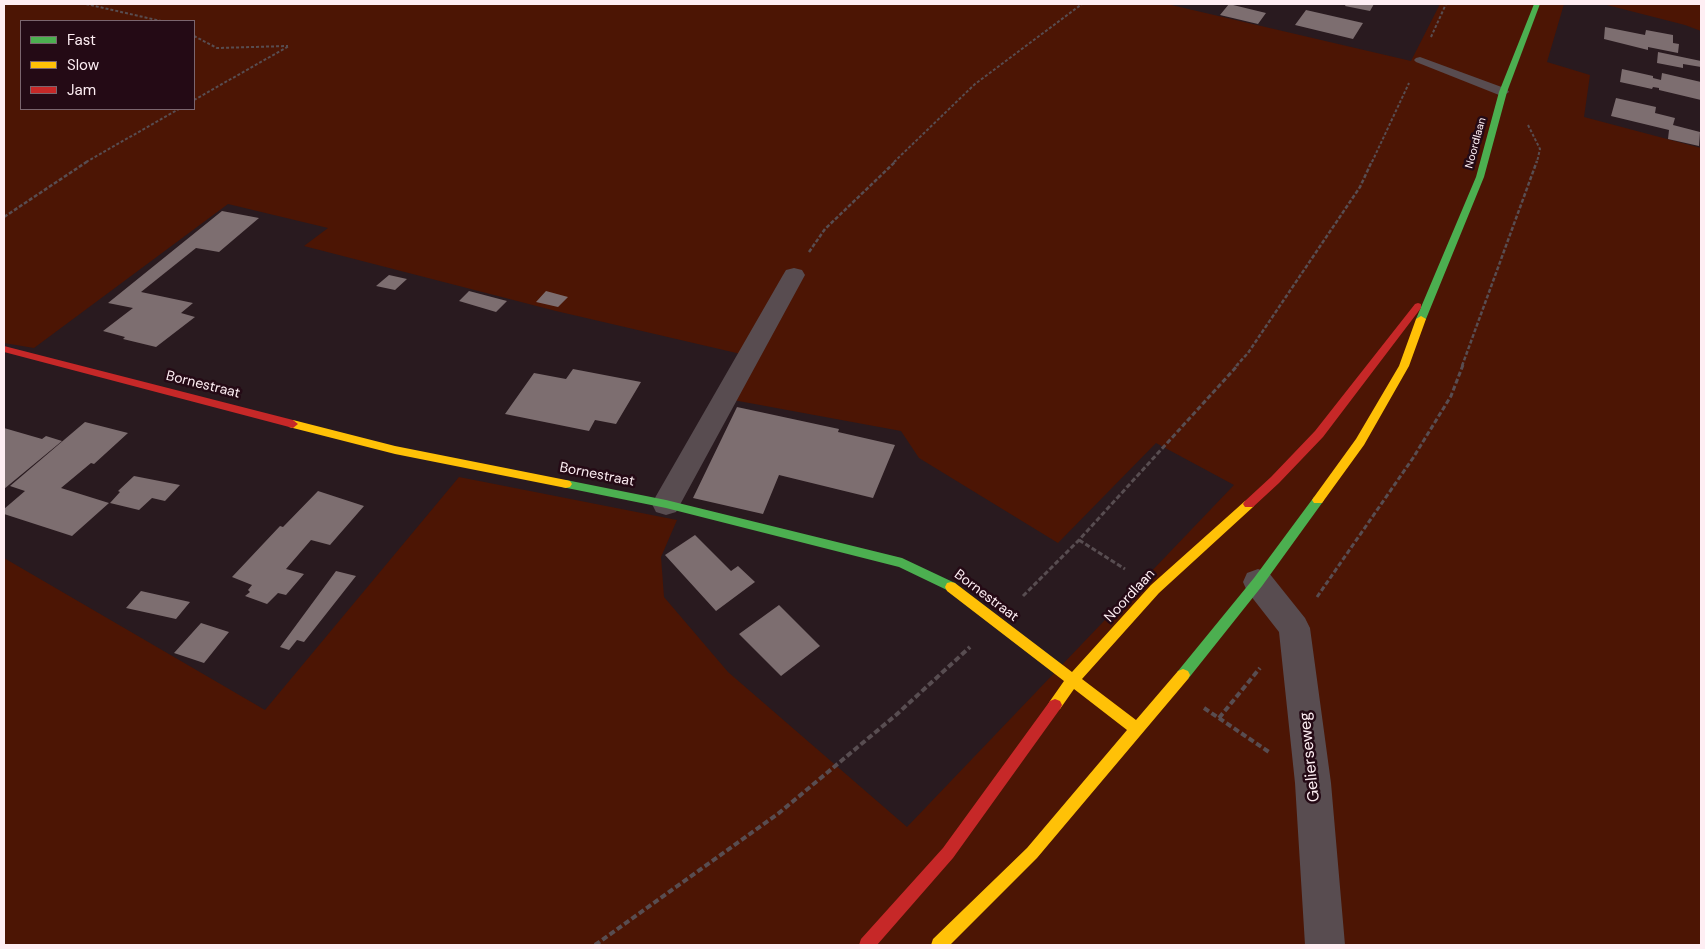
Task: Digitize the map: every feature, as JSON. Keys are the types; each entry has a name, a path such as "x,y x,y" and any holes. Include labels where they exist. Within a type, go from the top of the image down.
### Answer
{"main road":[{"name":"Noordlaan","path":"939,945 1032,853 1138,730 1258,582 1360,442 1404,366 1434,285 1480,177 1503,92 1537,4"},
{"name":"Noordlaan","path":"867,945 948,852 1074,680 1155,589 1274,480 1319,434 1434,285"},
{"name":"Bornestraat","path":"4,349 395,450 666,504 902,563 948,585 1138,730"}],"street":[{"path":"666,504 794,275"},
{"name":"Gelierseweg","path":"1258,582 1294,628 1314,783 1325,945"}],"lane":[{"path":"1420,60 1503,92"}],"path":[{"path":"86,4 157,20"},
{"path":"794,275 826,228 975,84 1082,4"},
{"path":"595,945 779,813 896,716 996,622 1079,540 1248,353 1360,187 1446,4"},
{"path":"195,37 217,48 289,46 195,99"},
{"path":"4,216 88,160 177,110"}],"shaded area":[{"path":"4,4 1167,4 1411,61 1440,4 1564,4 1547,62 1590,75 1584,117 1701,148 1701,945 4,945 4,558 265,710 459,477 677,520 661,557 664,597 728,672 907,827 1234,485 1156,443 1058,543 919,458 901,431 733,400 758,358 556,311 304,246 328,228 228,204 34,348 4,343"},
{"path":"1603,4 1701,4 1701,31 1685,25"}],"building":[{"path":"1229,4 1266,13 1258,24 1220,15"},
{"path":"1346,4 1374,4 1370,11 1345,6"},
{"path":"1306,10 1363,23 1353,39 1295,25"},
{"path":"1605,27 1645,35 1646,30 1673,35 1673,43 1679,44 1678,53 1648,47 1648,50 1604,39"},
{"path":"1658,52 1701,61 1701,67 1683,64 1683,68 1657,63"},
{"path":"1622,69 1653,76 1653,78 1661,80 1662,73 1701,82 1701,100 1659,90 1659,88 1653,87 1652,89 1620,82"},
{"path":"1616,98 1656,107 1655,113 1675,118 1673,125 1700,132 1699,146 1668,139 1669,130 1611,116"},
{"path":"222,211 259,218 219,252 196,248 141,292 193,303 181,313 195,317 156,347 123,339 125,337 103,331 133,308 108,303"},
{"path":"389,275 407,279 395,290 376,286"},
{"path":"469,291 507,301 496,312 459,301"},
{"path":"546,291 568,297 558,307 536,302"},
{"path":"573,369 641,382 616,424 595,420 589,431 505,414 534,373 566,379"},
{"path":"737,407 839,429 838,432 895,445 873,498 779,475 763,514 693,498"},
{"path":"85,422 128,433 94,464 91,463 61,488 109,503 72,536 4,514 4,509 25,491 10,486"},
{"path":"4,428 42,439 46,436 62,441 4,489"},
{"path":"134,476 180,485 165,501 152,498 139,510 110,503 120,492 118,491"},
{"path":"318,491 364,506 330,545 311,540 286,569 304,574 286,595 278,593 267,604 245,596 250,592 248,590 252,585 232,577 280,526 283,527"},
{"path":"695,535 731,571 738,566 755,582 716,611 665,555"},
{"path":"336,571 356,576 304,642 297,640 289,650 280,647"},
{"path":"141,591 190,602 176,619 126,608"},
{"path":"779,605 820,646 781,676 739,634"},
{"path":"201,623 229,632 204,663 174,653"}],"traffic: fast":[{"path":"1421,319 1480,177 1503,92 1537,4"},
{"path":"566,484 666,504 902,563 951,587"},
{"path":"1183,675 1258,582 1318,500"}],"traffic: slow":[{"path":"1318,500 1360,442 1404,366 1421,319"},
{"path":"293,424 395,450 566,484"},
{"path":"1055,705 1073,680 1155,589 1249,504"},
{"path":"951,587 1138,730"},
{"path":"939,945 1032,853 1183,675"}],"traffic: jam":[{"path":"1249,504 1319,434 1418,306"},
{"path":"4,349 293,424"},
{"path":"867,945 948,853 1055,705"}]}
